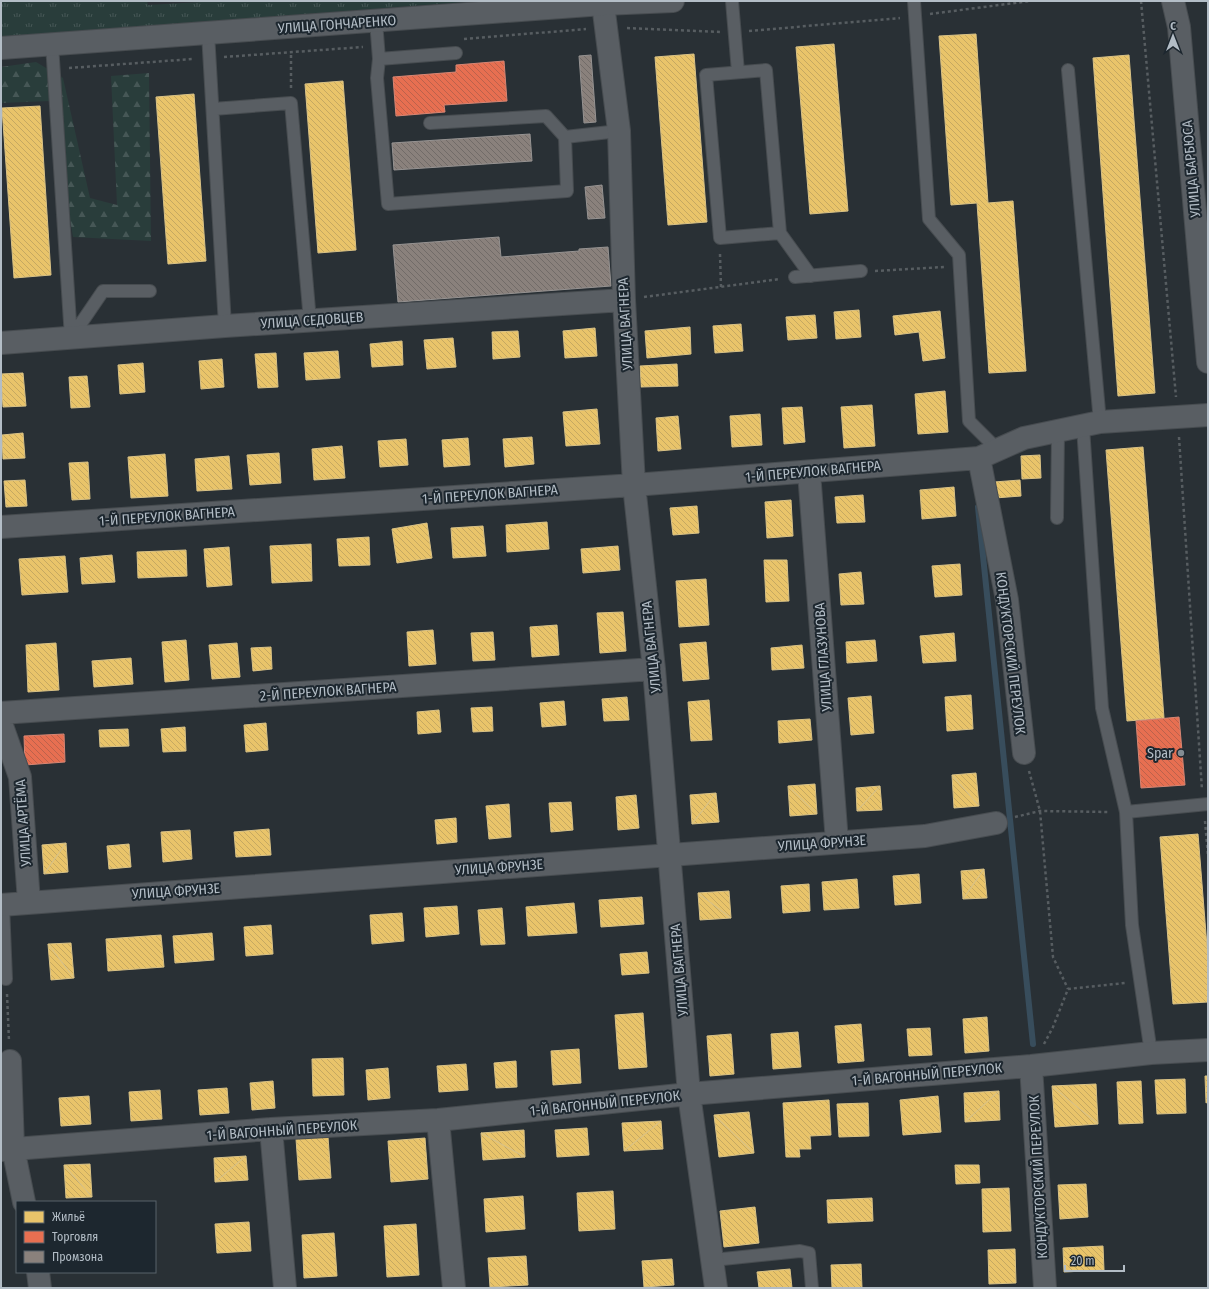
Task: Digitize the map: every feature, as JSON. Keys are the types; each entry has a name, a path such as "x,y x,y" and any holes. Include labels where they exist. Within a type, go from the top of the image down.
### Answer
{"street":[{"name":"УЛИЦА ГОНЧАРЕНКО","path":"1,48 603,4 673,1"},
{"name":"УЛИЦА БАРБЮСА","path":"1173,1 1179,27 1208,362"},
{"name":"УЛИЦА ВАГНЕРА","path":"603,4 619,131 624,300 634,485 654,668 689,1094 716,1288"},
{"name":"УЛИЦА СЕДОВЦЕВ","path":"1,343 225,326 624,300"},
{"name":"1-Й ПЕРЕУЛОК ВАГНЕРА","path":"1,527 809,472 988,453 1024,438 1092,424 1208,415"},
{"name":"КОНДУКТОРСКИЙ ПЕРЕУЛОК","path":"988,453 1007,600 1024,754"},
{"name":"УЛИЦА ГЛАЗУНОВА","path":"809,472 837,842"},
{"name":"2-Й ПЕРЕУЛОК ВАГНЕРА","path":"1,713 654,668"},
{"name":"УЛИЦА АРТЁМА","path":"1,723 20,777 28,902"},
{"name":"УЛИЦА ФРУНЗЕ","path":"2,905 925,836 996,822"},
{"name":"1-Й ВАГОННЫЙ ПЕРЕУЛОК","path":"7,1149 438,1120 689,1094 1031,1066 1151,1053 1208,1050"},
{"path":"10,1061 7,1149 24,1201"},
{"name":"КОНДУКТОРСКИЙ ПЕРЕУЛОК","path":"1031,1066 1045,1288"},
{"path":"438,1120 454,1288"},
{"path":"272,1130 285,1288"},
{"path":"38,1273 40,1288"}],"lane":[{"path":"732,1 738,72"},
{"path":"914,1 929,218 959,254 969,421 988,453"},
{"path":"376,21 379,46 377,78 388,204 567,191 565,137 546,116 430,123"},
{"path":"208,33 225,326"},
{"path":"52,44 71,338"},
{"path":"379,59 456,53"},
{"path":"780,233 720,238 706,75 766,70 780,233 811,276"},
{"path":"1068,70 1092,424 1102,708 1126,812 1132,925 1139,981 1151,1053"},
{"path":"213,110 291,102 310,321"},
{"path":"565,137 619,131"},
{"path":"795,277 861,271"},
{"path":"71,338 103,290 150,291"},
{"path":"1057,518 1058,432"},
{"path":"1126,812 1208,804"},
{"path":"2,905 6,980"},
{"path":"713,1260 800,1251 809,1253 811,1262 812,1288"}],"path":[{"path":"457,39 606,28 735,32 914,17 1030,1"},
{"path":"53,66 62,68 379,46"},
{"path":"291,51 291,102"},
{"path":"720,238 721,287"},
{"path":"861,271 959,267"},
{"path":"624,300 795,277"},
{"path":"1024,754 1040,811 1053,957 1068,989 1053,1027 1031,1066"},
{"path":"996,822 1040,811 1126,812"},
{"path":"6,980 10,1061"},
{"path":"1068,989 1139,981"}],"green space":[{"path":"1,1 147,1 148,5 218,1 479,1 1,37"},
{"path":"36,62 63,78 90,198 117,205 111,76 149,73 151,241 73,237 50,101 1,103 1,67"}],"building: Жильё":[{"path":"976,34 988,203 1013,201 1026,371 989,373 977,203 951,205 939,36"},
{"path":"834,44 848,211 810,214 796,47"},
{"path":"694,54 707,222 668,225 655,57"},
{"path":"1129,55 1155,393 1118,396 1093,58"},
{"path":"343,81 356,250 318,253 305,84"},
{"path":"194,94 206,261 168,264 156,97"},
{"path":"40,106 51,275 14,278 2,108"},
{"path":"859,310 861,337 836,339 834,312"},
{"path":"940,311 945,358 923,361 919,332 895,335 893,316"},
{"path":"815,315 817,338 788,340 786,317"},
{"path":"741,324 743,351 715,353 713,326"},
{"path":"690,327 691,354 647,358 645,331"},
{"path":"595,328 597,356 565,358 563,331"},
{"path":"518,331 520,357 493,359 492,332"},
{"path":"453,338 456,367 427,369 424,340"},
{"path":"402,341 403,365 372,367 370,344"},
{"path":"338,351 340,378 306,380 304,353"},
{"path":"276,353 278,387 258,388 255,354"},
{"path":"222,359 224,387 201,389 199,361"},
{"path":"143,363 145,392 120,394 118,365"},
{"path":"677,364 678,386 641,387 640,366"},
{"path":"23,373 26,406 3,407 1,374"},
{"path":"87,376 90,407 71,408 69,377"},
{"path":"945,391 948,432 918,434 915,394"},
{"path":"872,405 875,446 844,448 841,407"},
{"path":"802,407 805,442 784,444 782,408"},
{"path":"597,409 600,444 566,446 563,412"},
{"path":"760,414 762,445 732,447 730,416"},
{"path":"678,416 681,449 658,451 656,418"},
{"path":"23,433 25,458 3,459 2,435"},
{"path":"532,437 534,464 505,467 503,439"},
{"path":"468,438 470,465 444,467 442,440"},
{"path":"406,439 408,465 380,467 378,441"},
{"path":"342,446 345,478 314,480 312,449"},
{"path":"1143,447 1164,718 1127,721 1106,450"},
{"path":"279,453 281,483 250,485 247,455"},
{"path":"165,454 168,496 131,498 128,457"},
{"path":"1040,455 1041,478 1022,479 1021,456"},
{"path":"229,456 232,489 197,491 195,459"},
{"path":"88,462 90,499 72,500 69,463"},
{"path":"25,480 27,506 6,507 4,481"},
{"path":"1020,480 1021,496 995,498 994,482"},
{"path":"954,487 956,516 922,519 920,490"},
{"path":"863,495 865,522 837,523 835,497"},
{"path":"791,500 793,536 767,538 765,502"},
{"path":"697,506 699,533 673,535 670,508"},
{"path":"547,522 549,549 507,552 506,525"},
{"path":"427,523 432,558 397,563 392,529"},
{"path":"483,526 486,556 453,558 451,528"},
{"path":"369,537 370,565 339,566 337,539"},
{"path":"311,544 312,581 272,583 270,546"},
{"path":"618,546 620,570 583,573 581,549"},
{"path":"229,547 232,585 207,587 204,549"},
{"path":"186,550 187,576 138,578 137,552"},
{"path":"112,555 115,582 82,584 80,558"},
{"path":"65,556 68,592 22,595 19,559"},
{"path":"764,560 787,560 789,601 766,602"},
{"path":"960,564 962,595 935,597 932,566"},
{"path":"861,572 864,604 841,605 839,574"},
{"path":"706,579 709,625 679,627 676,581"},
{"path":"623,612 626,651 600,653 597,613"},
{"path":"557,625 559,655 532,657 530,627"},
{"path":"433,630 436,664 409,666 407,632"},
{"path":"493,632 495,660 473,661 471,633"},
{"path":"954,633 956,661 923,663 920,636"},
{"path":"186,640 189,680 165,682 162,642"},
{"path":"875,640 877,661 847,663 846,642"},
{"path":"706,642 709,679 683,681 680,644"},
{"path":"56,643 59,690 28,692 26,645"},
{"path":"237,643 240,677 212,679 209,645"},
{"path":"802,645 804,668 772,670 771,648"},
{"path":"271,647 272,669 253,671 251,648"},
{"path":"131,658 133,684 94,687 92,661"},
{"path":"971,695 973,729 947,731 945,697"},
{"path":"871,696 874,733 851,735 848,698"},
{"path":"627,697 629,720 604,721 602,699"},
{"path":"709,700 712,740 691,741 688,702"},
{"path":"564,701 566,725 542,727 540,703"},
{"path":"492,707 493,731 473,732 471,708"},
{"path":"439,710 441,732 418,734 417,712"},
{"path":"810,719 812,740 779,743 778,721"},
{"path":"266,723 268,750 246,752 244,725"},
{"path":"185,727 186,751 163,752 161,729"},
{"path":"128,729 129,746 100,747 99,730"},
{"path":"976,773 979,806 952,775"},
{"path":"952,775 979,806 954,808"},
{"path":"815,784 817,814 788,786"},
{"path":"788,786 817,814 790,816"},
{"path":"880,786 882,810 857,811"},
{"path":"880,786 857,811 856,788"},
{"path":"716,793 719,822 692,824"},
{"path":"716,793 692,824 690,795"},
{"path":"636,795 639,828 618,830 616,797"},
{"path":"571,802 573,830 551,832 549,803"},
{"path":"509,804 511,837 489,839 486,806"},
{"path":"456,818 457,842 437,844 435,820"},
{"path":"269,829 271,855 236,857 234,832"},
{"path":"190,830 192,859 163,862 161,832"},
{"path":"1198,834 1208,959 1208,1002 1173,1004 1160,837"},
{"path":"66,843 68,872 44,874"},
{"path":"66,843 44,874 42,845"},
{"path":"129,844 131,867 109,869 107,846"},
{"path":"984,869 963,899 961,871"},
{"path":"984,869 987,898 963,899"},
{"path":"919,874 921,903 895,905 893,876"},
{"path":"857,879 859,908 824,910 822,882"},
{"path":"809,884 810,911 783,913 781,886"},
{"path":"729,891 731,918 698,893"},
{"path":"698,893 731,918 700,920"},
{"path":"642,897 644,924 601,927 599,900"},
{"path":"574,903 577,933 528,936 526,907"},
{"path":"457,906 459,934 426,937 424,908"},
{"path":"502,908 505,944 481,945 478,910"},
{"path":"402,913 404,941 372,944 370,915"},
{"path":"271,925 273,954 246,956 244,927"},
{"path":"212,933 214,960 175,963 173,936"},
{"path":"161,935 164,967 108,971 106,939"},
{"path":"71,943 74,978 48,944"},
{"path":"48,944 74,978 51,980"},
{"path":"647,952 649,973 622,975 620,954"},
{"path":"643,1013 647,1067 619,1069 615,1015"},
{"path":"987,1017 989,1051 965,1053 963,1019"},
{"path":"861,1024 864,1061 838,1063 835,1026"},
{"path":"930,1028 932,1055 909,1056 907,1029"},
{"path":"798,1032 801,1067 773,1069 771,1034"},
{"path":"731,1034 734,1074 710,1076 707,1036"},
{"path":"579,1049 581,1083 553,1085 551,1051"},
{"path":"343,1058 344,1095 313,1096 312,1059"},
{"path":"516,1061 517,1087 496,1088 494,1063"},
{"path":"466,1064 468,1090 439,1092 437,1066"},
{"path":"388,1068 390,1098 368,1100 366,1070"},
{"path":"1205,1076 1208,1076 1208,1102 1206,1103"},
{"path":"1185,1079 1186,1113 1157,1114 1155,1080"},
{"path":"273,1081 275,1108 252,1110 250,1083"},
{"path":"1141,1081 1143,1123 1119,1124 1117,1082"},
{"path":"1096,1084 1098,1124 1052,1086"},
{"path":"1052,1086 1098,1124 1055,1127"},
{"path":"227,1088 229,1113 200,1115 198,1090"},
{"path":"160,1090 162,1119 131,1121 129,1092"},
{"path":"999,1091 965,1122 964,1093"},
{"path":"999,1091 1000,1120 965,1122"},
{"path":"89,1096 91,1124 61,1126 59,1098"},
{"path":"938,1096 941,1132 903,1135 900,1100"},
{"path":"829,1100 831,1135 810,1136 811,1149 799,1149 800,1157 786,1157 783,1103"},
{"path":"868,1103 869,1136 839,1137 837,1104"},
{"path":"749,1112 754,1153 714,1115"},
{"path":"714,1115 754,1153 719,1157"},
{"path":"661,1121 663,1149 624,1151"},
{"path":"661,1121 624,1151 622,1123"},
{"path":"587,1128 589,1155 557,1157 555,1130"},
{"path":"524,1130 525,1157 481,1133"},
{"path":"481,1133 525,1157 483,1160"},
{"path":"328,1137 331,1178 299,1180 296,1139"},
{"path":"425,1138 428,1179 391,1182 388,1141"},
{"path":"246,1156 215,1182 214,1158"},
{"path":"246,1156 248,1180 215,1182"},
{"path":"90,1164 92,1197 64,1165"},
{"path":"64,1165 92,1197 66,1198"},
{"path":"955,1165 979,1165 980,1183 956,1184"},
{"path":"1086,1184 1088,1217 1060,1219 1058,1185"},
{"path":"1009,1188 1011,1231 983,1232 982,1189"},
{"path":"613,1191 615,1229 579,1231 577,1193"},
{"path":"523,1196 525,1229 486,1232 484,1199"},
{"path":"872,1198 873,1221 828,1223 827,1200"},
{"path":"755,1207 759,1243 724,1247 720,1211"},
{"path":"249,1222 251,1251 217,1253 215,1224"},
{"path":"416,1224 419,1275 387,1277 384,1226"},
{"path":"334,1233 337,1276 304,1278 302,1235"},
{"path":"1103,1246 1104,1270 1064,1272 1063,1248"},
{"path":"1015,1249 1016,1283 989,1284 988,1250"},
{"path":"526,1256 528,1285 490,1287 488,1258"},
{"path":"672,1259 674,1285 644,1287 642,1261"},
{"path":"861,1264 862,1288 832,1288 831,1265"},
{"path":"790,1269 792,1288 759,1288 757,1272"}],"building: Торговля":[{"path":"504,61 507,101 444,105 445,112 396,116 393,77 456,72 456,65"},
{"path":"1179,717 1185,785 1141,788 1136,721"},
{"path":"64,734 65,762 25,765 24,736"}],"building: Промзона":[{"path":"591,55 596,122 584,123 579,56"},
{"path":"530,134 532,161 394,170 392,143"},
{"path":"602,185 605,218 588,219 585,187"},
{"path":"499,237 501,257 579,251 579,249 608,247 611,286 398,302 393,245"}],"waterway":[{"path":"978,507 1033,1044"}],"place":[{"name":"Spar","path":"1181,753"}]}
